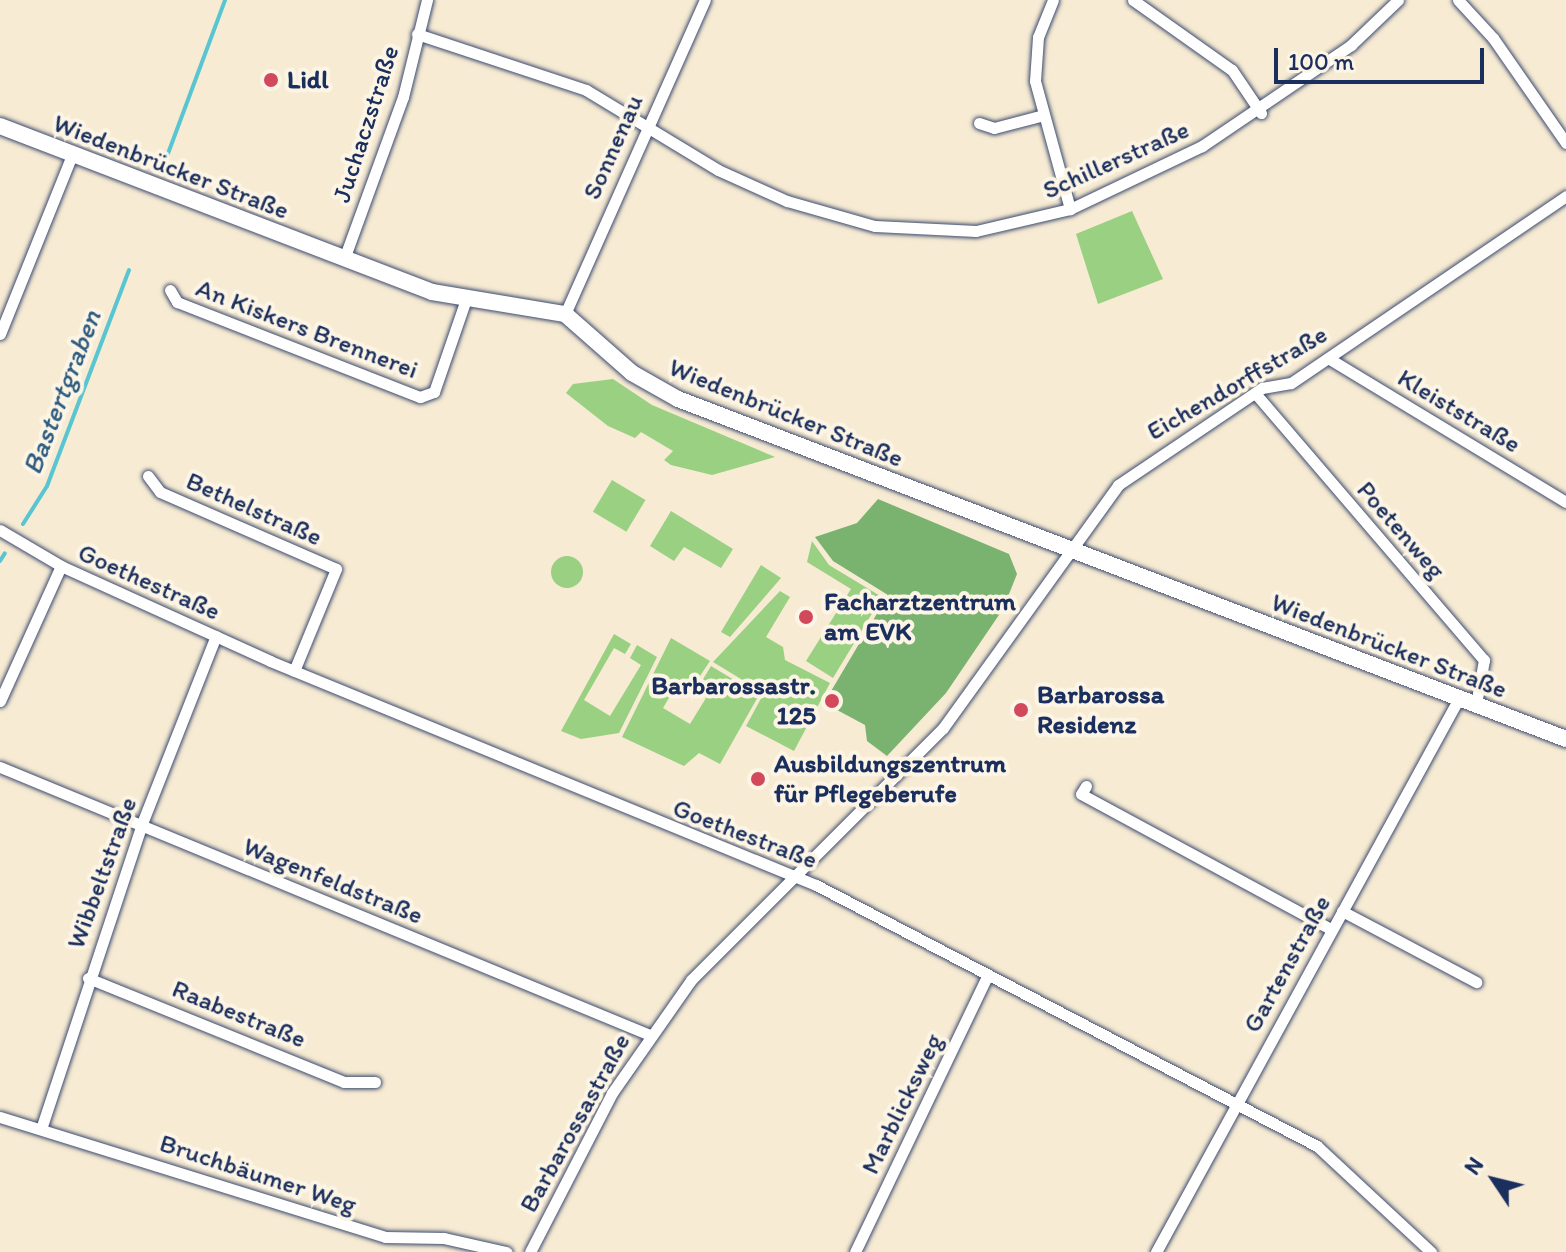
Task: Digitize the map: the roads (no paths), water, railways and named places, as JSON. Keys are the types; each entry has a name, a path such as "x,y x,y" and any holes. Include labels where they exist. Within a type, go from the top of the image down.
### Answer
{"street":[{"name":"Juchaczstraße","path":"344,259 403,97 427,0"},
{"name":"Sonnenau","path":"565,314 705,0"},
{"path":"1053,0 1038,37 1040,116 1070,209"},
{"path":"1133,0 1232,70 1261,113"},
{"name":"Schillerstraße","path":"417,34 523,64 648,122 718,170 787,201 875,226 976,231 1070,209 1261,113 1351,45 1398,0"},
{"path":"1458,0 1566,143"},
{"path":"979,123 994,128 1040,116"},
{"name":"Wiedenbrücker Straße","path":"0,126 344,259 465,302 565,314 632,373 678,399 1566,739"},
{"path":"0,334 3,320 72,155"},
{"name":"Eichendorffstraße","path":"1071,549 1118,485 1255,393 1291,383 1566,196"},
{"name":"An Kiskers Brennerei","path":"170,290 177,302 420,397 434,392 465,302"},
{"name":"Kleiststraße","path":"1328,358 1566,502"},
{"name":"Poetenweg","path":"1255,393 1484,660 1476,704"},
{"name":"Bethelstraße","path":"148,476 160,492 336,569 294,671"},
{"name":"Goethestraße","path":"0,530 61,566 294,671 791,875 1236,1101 1317,1146 1431,1252"},
{"name":"Barbarossastraße","path":"530,1252 650,1035 791,875 935,738 1071,549"},
{"path":"0,701 61,566"},
{"name":"Wibbeltstraße","path":"41,1129 88,978 141,826 216,636"},
{"name":"Gartenstraße","path":"1156,1252 1459,698"},
{"name":"Wagenfeldstraße","path":"0,767 650,1035"},
{"path":"1086,786 1081,794 1331,929"},
{"path":"1342,911 1476,982"},
{"name":"Marblicksweg","path":"855,1252 988,975"},
{"name":"Raabestraße","path":"88,978 344,1082 375,1082"},
{"name":"Bruchbäumer Weg","path":"0,1117 385,1237 444,1238 506,1252"}],"waterway":[{"name":"Bastertgraben","path":"163,167 225,0"},
{"name":"Bastertgraben","path":"23,524 47,486 129,270"},
{"name":"Bastertgraben","path":"0,561 5,553"}],"place":[{"name":"Lidl","path":"271,80"},
{"name":"Facharztzentrum am EVK","path":"806,617"},
{"name":"Barbarossastr. 125","path":"832,701"},
{"name":"Barbarossa Residenz","path":"1021,710"},
{"name":"Ausbildungszentrum für Pflegeberufe","path":"758,779"}]}
